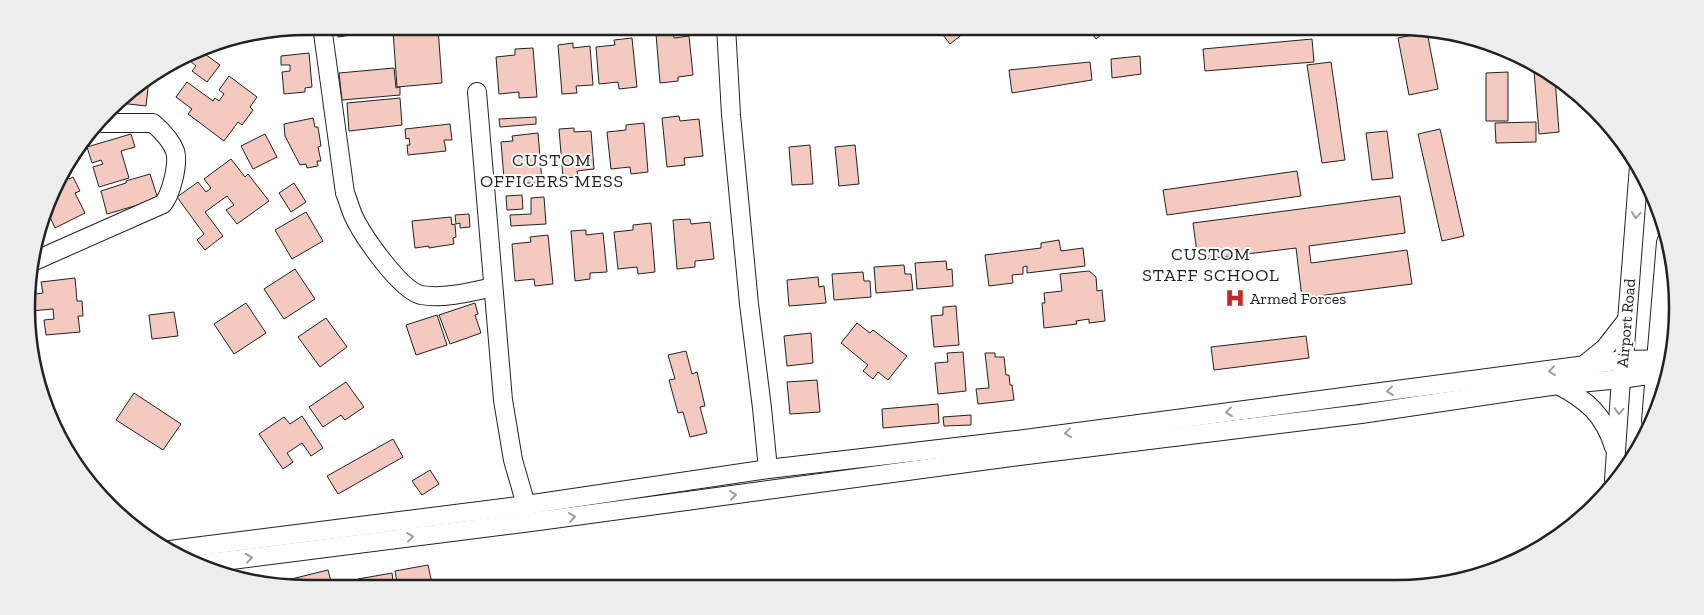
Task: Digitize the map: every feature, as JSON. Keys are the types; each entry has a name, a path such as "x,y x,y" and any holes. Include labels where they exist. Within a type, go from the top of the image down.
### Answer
{"street":[{"path":"323,35 345,193 353,215 372,246 395,276 408,288 419,294 434,296 494,287"},
{"path":"727,35 731,115 745,267 768,469"},
{"path":"477,92 503,400 513,460 526,505"},
{"path":"39,259 162,204 168,198 175,152 163,131 154,123 107,123"},
{"name":"Airport Road","path":"1615,471 1639,183"},
{"name":"Airport Road","path":"1663,365 1665,263"},
{"path":"1582,367 1609,344 1628,318"},
{"path":"181,548 526,505 768,469 893,455 1582,367 1624,360 1663,366"},
{"path":"212,563 540,521 1029,455 1361,414 1558,385 1621,379 1663,366"},
{"path":"1558,385 1590,405 1601,418 1610,434 1616,454"},
{"path":"208,561 212,544"}],"building":[{"path":"393,35 439,35 442,83 397,87"},
{"path":"656,35 674,35 674,38 689,36 693,75 678,77 678,81 660,83"},
{"path":"943,35 961,35 950,44"},
{"path":"1093,35 1101,35 1096,39"},
{"path":"1409,36 1428,37 1438,89 1409,95 1398,38"},
{"path":"632,38 637,87 619,89 618,82 599,84 596,47 615,45 614,40"},
{"path":"1312,39 1314,62 1205,71 1203,49"},
{"path":"573,43 573,48 590,46 593,85 576,86 577,93 562,94 558,45"},
{"path":"533,48 537,97 519,98 519,92 499,94 496,57 515,55 515,49"},
{"path":"309,53 312,87 305,88 305,92 284,94 282,72 290,71 290,65 281,65 281,56"},
{"path":"206,55 220,65 207,82 192,71 196,66 191,61"},
{"path":"1140,56 1141,74 1112,78 1111,59"},
{"path":"1090,62 1092,80 1012,93 1009,70"},
{"path":"1331,62 1345,160 1322,163 1307,65"},
{"path":"394,68 396,88 400,87 400,95 342,100 339,73"},
{"path":"1508,72 1508,121 1486,121 1486,73"},
{"path":"1534,73 1556,86 1559,132 1539,134"},
{"path":"229,76 257,97 250,107 253,110 242,125 238,122 224,141 188,114 192,109 176,97 187,82 213,101 215,98 219,101 224,94 219,90"},
{"path":"148,87 146,106 127,104"},
{"path":"400,98 402,125 349,131 347,103"},
{"path":"679,116 680,121 699,119 703,156 684,158 685,165 667,167 662,118"},
{"path":"536,117 536,124 500,127 499,119"},
{"path":"313,118 315,127 318,127 321,146 318,147 321,161 317,161 318,166 307,168 306,164 300,165 285,136 284,124"},
{"path":"1536,122 1536,142 1496,143 1495,123"},
{"path":"644,123 648,172 631,174 630,167 611,169 607,132 626,130 626,125"},
{"path":"450,124 452,140 444,140 446,151 408,155 407,145 410,145 409,138 406,139 405,129"},
{"path":"574,128 574,132 591,131 594,169 577,171 578,177 563,178 559,129"},
{"path":"1440,129 1464,236 1442,241 1418,134"},
{"path":"1387,131 1393,178 1372,180 1366,133"},
{"path":"538,133 542,182 518,184 518,178 504,179 501,142 513,141 512,136"},
{"path":"131,134 135,147 121,151 129,178 99,187 93,167 103,164 101,160 92,163 88,147"},
{"path":"265,134 277,157 253,169 241,146"},
{"path":"810,145 813,184 792,185 789,147"},
{"path":"855,145 859,184 839,186 835,147"},
{"path":"231,159 245,177 248,174 269,201 237,224 226,210 234,205 227,196 205,212 223,236 205,250 197,240 204,234 177,197 198,182 206,192 211,188 204,179"},
{"path":"1297,171 1301,196 1167,215 1163,190"},
{"path":"150,174 158,199 107,214 101,191"},
{"path":"73,177 80,191 75,193 85,213 55,228 50,217 68,178"},
{"path":"294,183 306,202 291,212 279,193"},
{"path":"522,195 523,209 507,210 506,196"},
{"path":"1400,196 1405,233 1309,246 1311,263 1407,250 1412,284 1302,298 1296,248 1198,260 1193,223"},
{"path":"544,197 546,224 511,226 510,215 531,214 531,198"},
{"path":"306,212 323,241 292,259 275,230"},
{"path":"469,214 470,227 460,228 460,223 456,224 455,215"},
{"path":"451,217 452,225 455,224 456,237 453,238 454,244 415,248 412,221"},
{"path":"690,219 691,224 710,222 714,259 695,261 695,267 677,269 673,220"},
{"path":"651,223 655,272 638,274 637,267 618,269 614,232 633,230 633,225"},
{"path":"586,230 586,235 603,233 607,272 590,273 590,279 575,281 571,231"},
{"path":"548,235 553,284 535,286 534,279 515,281 512,244 531,242 530,237"},
{"path":"1059,240 1061,251 1083,248 1085,266 1027,273 1027,266 1023,267 1023,274 1012,275 1013,283 989,286 985,255 1041,248 1041,243"},
{"path":"946,261 947,270 952,269 953,286 917,289 915,263"},
{"path":"904,265 905,274 911,274 913,290 876,293 874,267"},
{"path":"295,269 315,299 284,319 264,289"},
{"path":"1089,271 1096,277 1097,291 1102,290 1105,321 1089,323 1089,319 1076,321 1077,324 1044,328 1042,303 1045,303 1044,293 1062,291 1060,274"},
{"path":"863,272 864,281 870,281 871,297 834,300 832,274"},
{"path":"818,277 819,287 824,286 826,303 789,306 787,280"},
{"path":"75,278 77,301 82,301 83,316 78,316 80,332 46,335 44,320 54,319 53,309 35,311 36,290 36,294 43,293 41,282"},
{"path":"246,303 266,333 234,354 214,324"},
{"path":"475,303 478,314 475,315 481,333 450,344 439,315"},
{"path":"956,306 959,345 934,347 931,316 943,315 943,307"},
{"path":"174,312 178,336 152,339 149,315"},
{"path":"437,315 447,345 416,355 406,325"},
{"path":"326,318 347,347 320,367 298,337"},
{"path":"857,323 870,333 873,330 907,356 888,380 878,372 873,379 863,371 868,365 841,343"},
{"path":"811,333 813,363 787,366 784,336"},
{"path":"1306,336 1309,358 1214,370 1211,347"},
{"path":"686,351 692,374 697,372 705,406 700,407 707,433 690,437 683,412 678,413 669,380 675,379 668,355"},
{"path":"963,352 966,391 938,394 935,363 948,362 947,353"},
{"path":"985,353 995,353 995,357 1004,357 1006,375 1009,375 1014,400 978,404 976,389 989,388"},
{"path":"817,380 820,412 790,414 787,382"},
{"path":"346,382 364,407 345,420 341,415 323,427 309,407"},
{"path":"134,393 181,424 163,450 116,420"},
{"path":"938,404 939,423 883,428 882,409"},
{"path":"971,415 971,425 944,426 943,417"},
{"path":"302,416 323,448 311,456 302,443 287,453 293,462 283,469 259,434 284,417 290,424"},
{"path":"393,439 403,457 338,494 327,476"},
{"path":"430,470 439,484 422,495 412,481"},
{"path":"428,565 431,580 396,580 395,571"},
{"path":"328,570 331,580 308,580 291,579"},
{"path":"392,573 393,580 358,580"}],"place":[{"name":"Armed Forces","path":"1235,298"}],"district":[{"name":"CUSTOM OFFICERS MESS","path":"552,170"},
{"name":"CUSTOM STAFF SCHOOL","path":"1211,264"}]}
